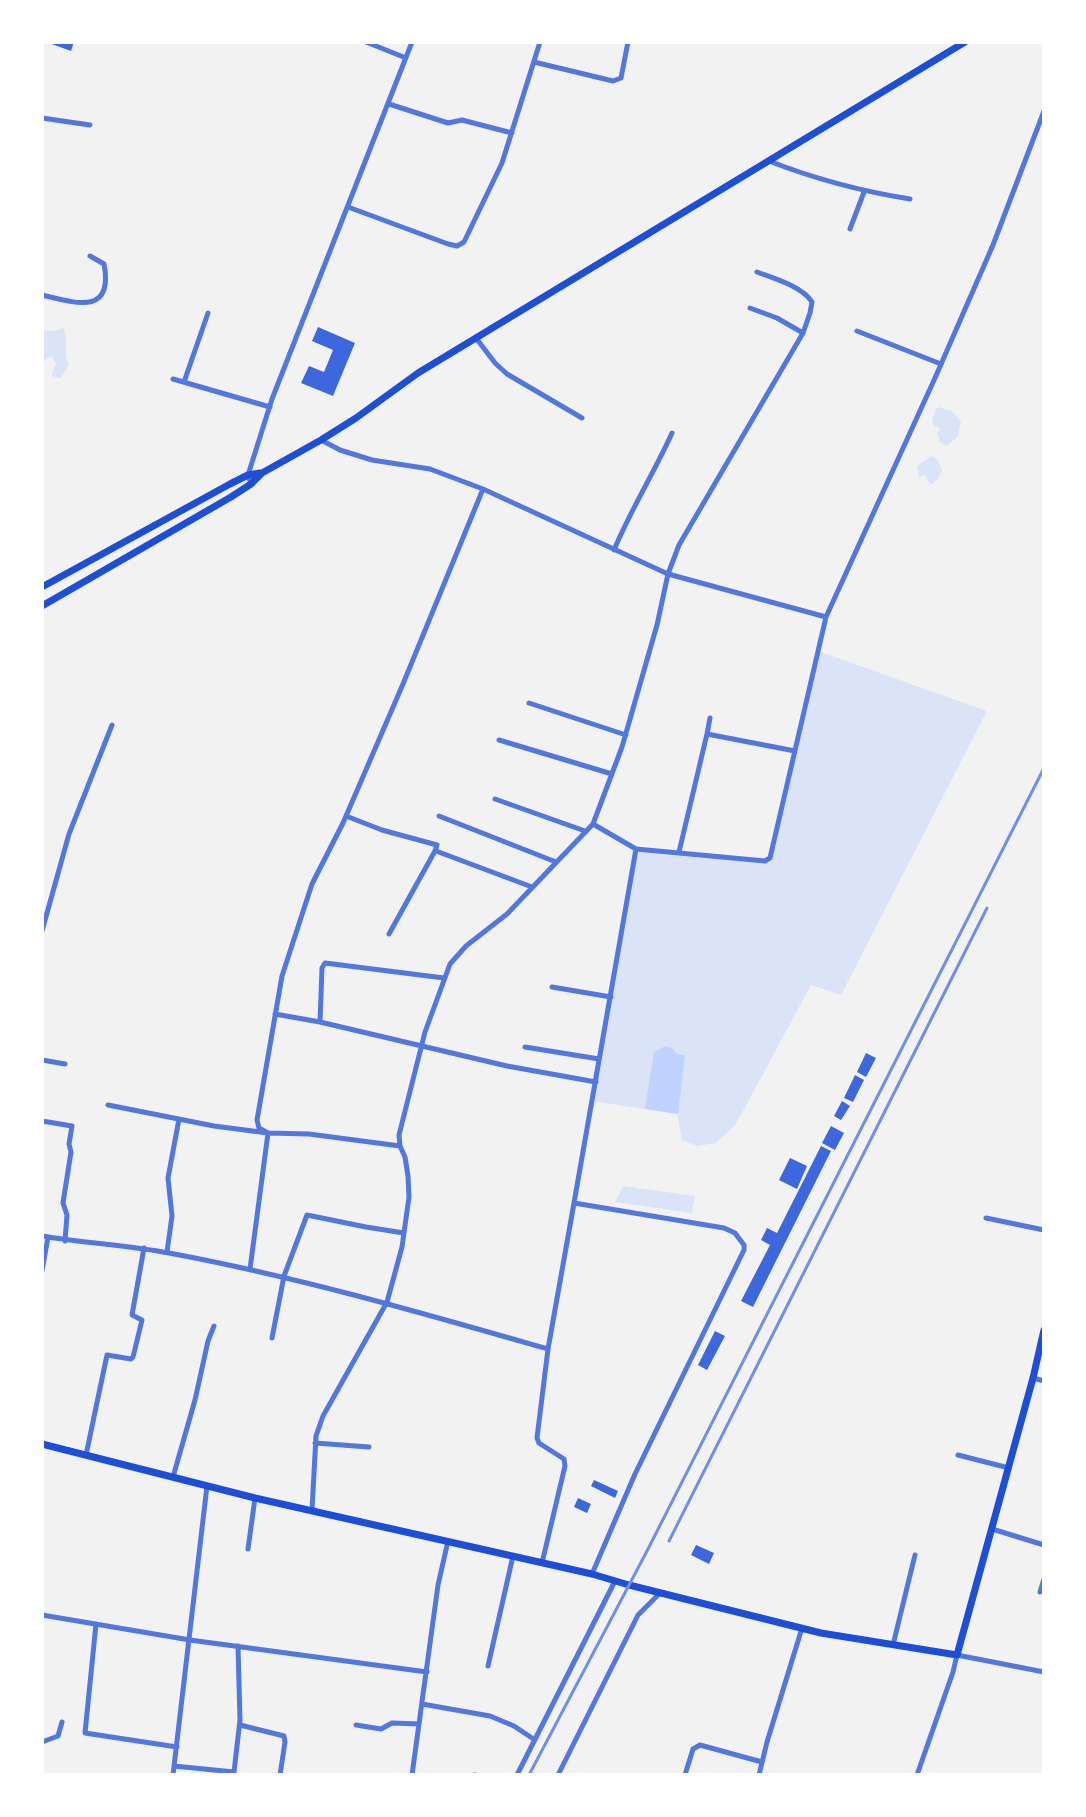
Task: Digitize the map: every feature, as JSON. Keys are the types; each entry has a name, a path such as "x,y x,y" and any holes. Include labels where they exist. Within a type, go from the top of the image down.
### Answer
{"main road":[{"path":"42,606 251,484 262,473 356,418 418,373 476,337 965,42"},
{"path":"42,587 248,475 262,473"},
{"path":"42,1444 255,1498 592,1574 802,1628 957,1655 1044,1330"}],"street":[{"path":"366,42 403,57"},
{"path":"251,484 248,475 270,407 389,104 403,57 412,42"},
{"path":"348,207 457,246 464,242 502,163 540,42"},
{"path":"534,62 613,81 621,78 628,42"},
{"path":"389,104 448,123 462,120 512,133"},
{"path":"593,824 636,849 765,861 770,858 826,617 993,245 1044,111"},
{"path":"42,118 90,125"},
{"path":"768,161 864,192 910,199"},
{"path":"850,229 864,192"},
{"path":"42,295 88,304 98,300 107,278 104,264 90,256"},
{"path":"312,1510 315,1443 323,1416 387,1302 402,1247 409,1197 405,1157 399,1135 422,1046 444,978 450,964 466,946 507,914 593,824 626,735 668,574 679,545 803,333 812,302 808,295 757,272"},
{"path":"750,308 803,333"},
{"path":"184,382 208,313"},
{"path":"857,331 941,364"},
{"path":"476,337 507,374 582,418"},
{"path":"173,379 270,407"},
{"path":"614,550 672,433"},
{"path":"321,440 372,460 430,469 483,489 668,574 826,617"},
{"path":"268,1133 259,1128 257,1120 275,1014 282,976 312,884 346,816 483,489"},
{"path":"529,703 626,735"},
{"path":"679,852 710,718"},
{"path":"42,931 69,834 112,725"},
{"path":"707,734 795,751"},
{"path":"499,740 612,774"},
{"path":"495,799 585,832"},
{"path":"346,816 382,830 436,844 389,934"},
{"path":"439,816 556,862"},
{"path":"542,1563 565,1466 564,1459 539,1443 537,1438 548,1349 636,849"},
{"path":"435,851 532,887"},
{"path":"320,1022 322,968 325,963 444,978"},
{"path":"552,987 611,997"},
{"path":"275,1014 507,1066 596,1082"},
{"path":"525,1047 600,1059"},
{"path":"42,1060 65,1064"},
{"path":"108,1105 214,1126 400,1146"},
{"path":"167,1252 172,1216 169,1173 179,1118"},
{"path":"42,1121 72,1126 63,1203 67,1215 65,1241"},
{"path":"250,1269 268,1133"},
{"path":"574,1203 724,1228 735,1233 744,1245 635,1474 592,1574"},
{"path":"272,1338 284,1276 307,1215 404,1233"},
{"path":"986,1218 1044,1230"},
{"path":"42,1271 45,1237 144,1248 284,1276 548,1349"},
{"path":"86,1456 107,1355 133,1357 142,1320 132,1315 144,1248"},
{"path":"172,1478 214,1326"},
{"path":"1033,1378 1044,1381"},
{"path":"315,1443 369,1447"},
{"path":"958,1455 1009,1468"},
{"path":"173,1775 207,1486"},
{"path":"248,1549 255,1498"},
{"path":"992,1529 1044,1545"},
{"path":"412,1775 438,1585 448,1541"},
{"path":"893,1645 915,1555"},
{"path":"488,1666 513,1556"},
{"path":"1040,1592 1044,1579"},
{"path":"517,1775 615,1581"},
{"path":"558,1775 638,1615 661,1593"},
{"path":"42,1615 190,1640 427,1672"},
{"path":"96,1624 85,1733 177,1747"},
{"path":"759,1775 802,1628"},
{"path":"174,1766 234,1774 240,1725 238,1646"},
{"path":"917,1775 957,1655 1044,1672"},
{"path":"422,1704 490,1716 514,1726 535,1740"},
{"path":"42,1742 58,1736 62,1722"},
{"path":"356,1725 381,1729 392,1723 419,1724"},
{"path":"240,1725 284,1736 280,1775"},
{"path":"685,1775 693,1749 700,1745 762,1762"}],"shaded area":[{"path":"63,328 69,364 61,378 51,376 56,363 51,357 42,366 42,330"},
{"path":"940,407 953,412 961,422 958,436 947,446 940,442 939,427 934,426 932,421 936,409"},
{"path":"931,456 937,459 942,470 932,484 925,475 919,477 917,466"},
{"path":"818,651 987,711 841,995 811,985 736,1124 716,1143 697,1146 682,1140 677,1114 592,1101 636,849 771,863"},
{"path":"623,1186 695,1196 692,1213 615,1202"}],"water":[{"path":"665,1046 685,1055 678,1114 645,1109 654,1052"}],"building":[{"path":"46,42 74,42 71,51"},
{"path":"318,327 355,343 333,396 301,383 309,366 324,372 333,350 312,341"},
{"path":"866,1053 876,1058 866,1077 857,1072"},
{"path":"855,1075 864,1080 853,1102 844,1098"},
{"path":"842,1101 850,1106 841,1120 834,1116"},
{"path":"831,1126 844,1133 835,1150 822,1143"},
{"path":"821,1146 831,1151 753,1307 741,1301 770,1245 761,1240 767,1228 777,1233"},
{"path":"790,1158 807,1166 797,1189 779,1180"},
{"path":"715,1331 725,1336 707,1370 698,1365"},
{"path":"594,1480 618,1491 615,1498 591,1486"},
{"path":"578,1498 591,1504 587,1513 574,1507"},
{"path":"696,1545 714,1553 709,1564 691,1555"}],"railway":[{"path":"529,1775 647,1551 1044,768"},
{"path":"669,1541 987,908"}]}
